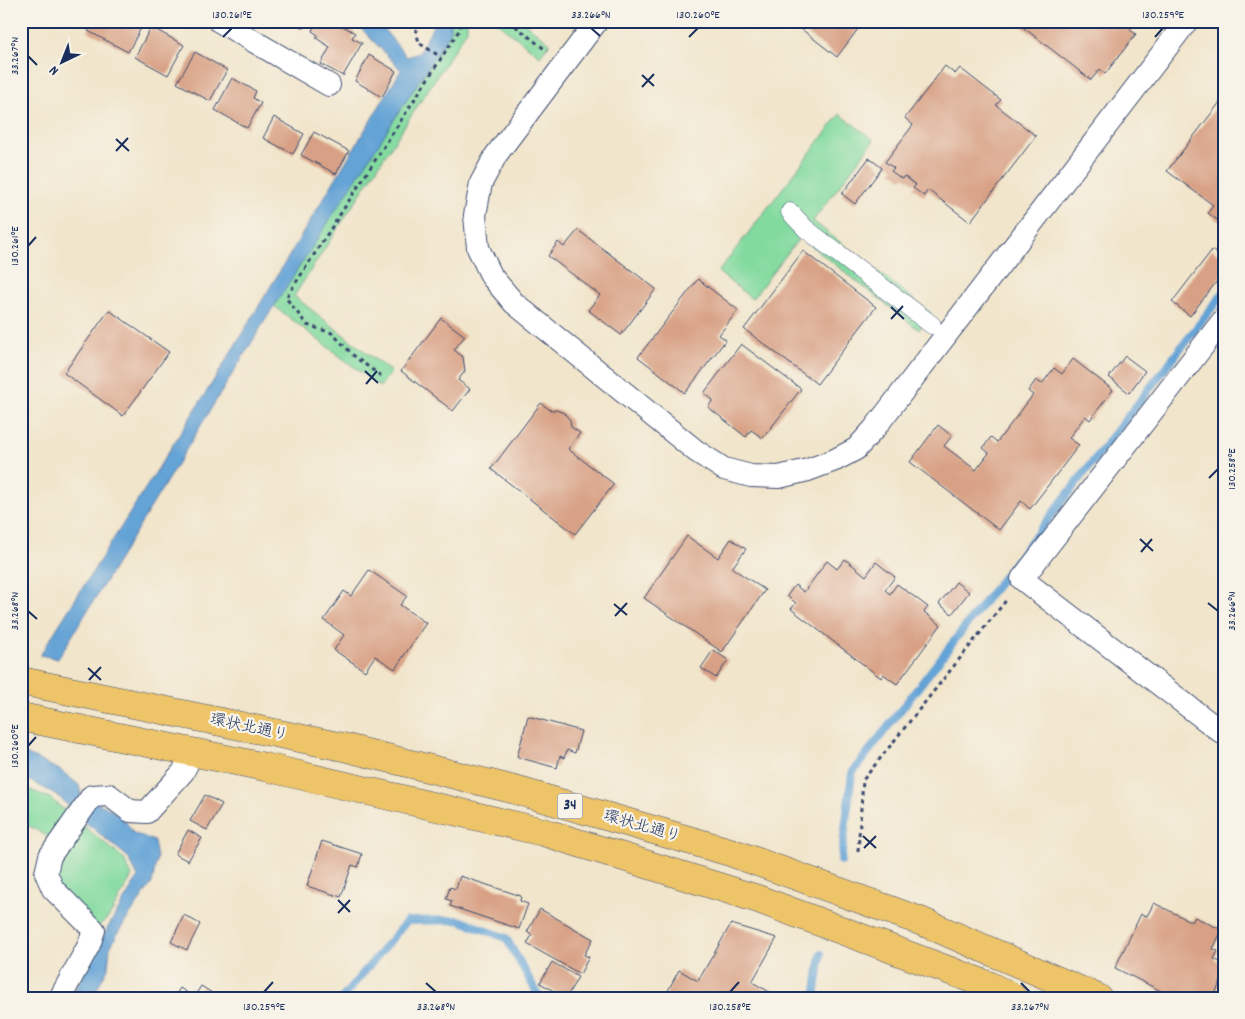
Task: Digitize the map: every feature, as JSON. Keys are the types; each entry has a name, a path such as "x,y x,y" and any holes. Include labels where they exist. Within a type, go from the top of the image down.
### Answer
{"highway":[{"name":"環状北通り","path":"21,681 343,748 515,790 730,852 923,922 1098,998"},
{"name":"環状北通り","path":"21,717 265,766 543,832 758,899 988,986 1013,998"}],"street":[{"path":"219,21 329,85"},
{"path":"597,21 496,155 484,176 481,183 476,215 478,248 492,277 514,304 696,451 724,469 751,476 779,477 808,470 835,460 856,448 874,429 1187,21"},
{"path":"790,212 806,229 932,325"},
{"path":"1224,319 1022,579 1224,734"},
{"path":"60,998 89,945 94,930 53,889 46,873 50,856 92,796 109,795 130,811 147,812 183,772 193,752"}],"path":[{"path":"414,21 419,43 441,57"},
{"path":"381,376 355,357 332,333 307,325 286,298 460,29 460,21"},
{"path":"509,21 550,53"},
{"path":"858,851 863,780 1022,579"}],"green space":[{"path":"450,21 467,21 467,30 294,296 391,372 380,387 274,306 450,33"},
{"path":"495,21 522,21 550,43 540,56"},
{"path":"840,114 874,140 813,221 931,313 919,330 800,237 752,299 718,272"},
{"path":"21,786 50,798 124,859 132,876 109,917 82,940 78,921 44,891 53,840 21,821"}],"water":[{"path":"354,21 377,21 407,57 419,53 433,26 433,21 450,21 450,33 274,306 58,659 40,655 219,372 401,70"},
{"path":"21,752 60,770 79,785 82,798 112,810 129,826 133,833 154,841 157,858 152,883 119,931 110,948 108,968 92,998 71,998 98,944 138,877 128,857 85,822 57,795 21,776"}],"building":[{"path":"94,21 145,21 128,52 88,31"},
{"path":"291,21 308,21 304,28"},
{"path":"317,21 323,21 329,25 331,21 334,21 355,33 352,38 362,43 343,76 321,64 330,47 316,38 318,35 312,31"},
{"path":"791,21 864,21 837,57"},
{"path":"1015,21 1127,21 1133,26 1130,30 1136,34 1105,74 1100,69 1091,80"},
{"path":"151,27 184,45 168,75 135,57"},
{"path":"195,52 227,70 210,101 177,83"},
{"path":"369,55 396,71 382,97 355,81"},
{"path":"945,66 955,74 960,68 1001,100 996,105 1036,136 970,222 928,190 924,196 913,188 916,185 904,176 902,179 891,171 894,168 885,162 913,125 905,118"},
{"path":"232,78 256,91 253,98 261,103 247,128 215,110"},
{"path":"1224,97 1224,225 1208,213 1213,205 1167,171"},
{"path":"274,117 304,134 293,154 263,138"},
{"path":"314,132 349,151 336,174 301,155"},
{"path":"869,158 882,168 855,204 842,194"},
{"path":"578,230 656,289 621,335 588,310 600,295 548,256 558,242 564,247"},
{"path":"1212,250 1224,259 1224,272 1190,316 1172,302"},
{"path":"803,251 876,307 817,384 744,329"},
{"path":"698,279 738,310 719,335 726,340 685,393 638,357"},
{"path":"109,310 169,352 123,416 64,373"},
{"path":"441,318 465,336 454,350 463,357 465,371 458,380 470,389 453,411 401,371"},
{"path":"741,344 801,389 763,438 751,430 746,437 708,407 713,400 704,393"},
{"path":"1125,356 1145,371 1129,393 1109,377"},
{"path":"1073,359 1113,390 1090,420 1085,416 1069,438 1079,445 1030,509 1021,501 999,530 910,462 938,425 952,436 944,446 976,470 989,453 983,448 991,437 997,442 1033,395 1028,391 1036,380 1042,384 1054,368 1062,374"},
{"path":"541,403 550,410 564,413 570,420 571,427 580,433 568,449 614,484 575,534 491,469"},
{"path":"687,536 718,558 731,539 746,549 732,568 765,590 722,652 644,598"},
{"path":"845,559 866,576 876,562 895,577 885,590 890,594 897,584 928,607 924,612 941,625 897,684 883,674 881,678 791,609 796,603 787,596 795,585 804,592 827,561 837,569"},
{"path":"369,570 407,596 400,605 426,623 395,669 375,656 365,671 334,650 344,635 324,620 344,591 351,596"},
{"path":"956,582 969,592 952,614 939,604"},
{"path":"713,650 728,660 716,678 701,668"},
{"path":"528,716 581,731 575,753 567,750 564,758 560,756 557,768 517,757"},
{"path":"205,795 222,804 207,830 190,821"},
{"path":"188,830 202,838 188,861 175,854"},
{"path":"322,841 362,854 358,867 352,865 341,897 307,886"},
{"path":"460,876 521,896 520,901 528,904 519,929 450,906 452,901 446,899 450,887 456,889"},
{"path":"1154,903 1192,922 1195,917 1222,930 1213,949 1218,951 1214,959 1224,964 1224,975 1213,998 1175,998 1115,968 1141,914 1147,916"},
{"path":"540,909 593,939 584,955 589,957 580,974 527,944 532,935 527,932"},
{"path":"184,915 200,924 187,950 171,942"},
{"path":"731,924 777,938 752,982 775,995 774,998 664,998 679,970 698,981"},
{"path":"552,962 578,977 566,998 540,983"},
{"path":"201,986 212,993 209,998 174,998 180,988 194,997"}],"waterway":[{"path":"841,861 852,773 1224,292"},
{"path":"342,998 407,921 459,920 506,938 540,998"},
{"path":"815,998 821,954"}]}
